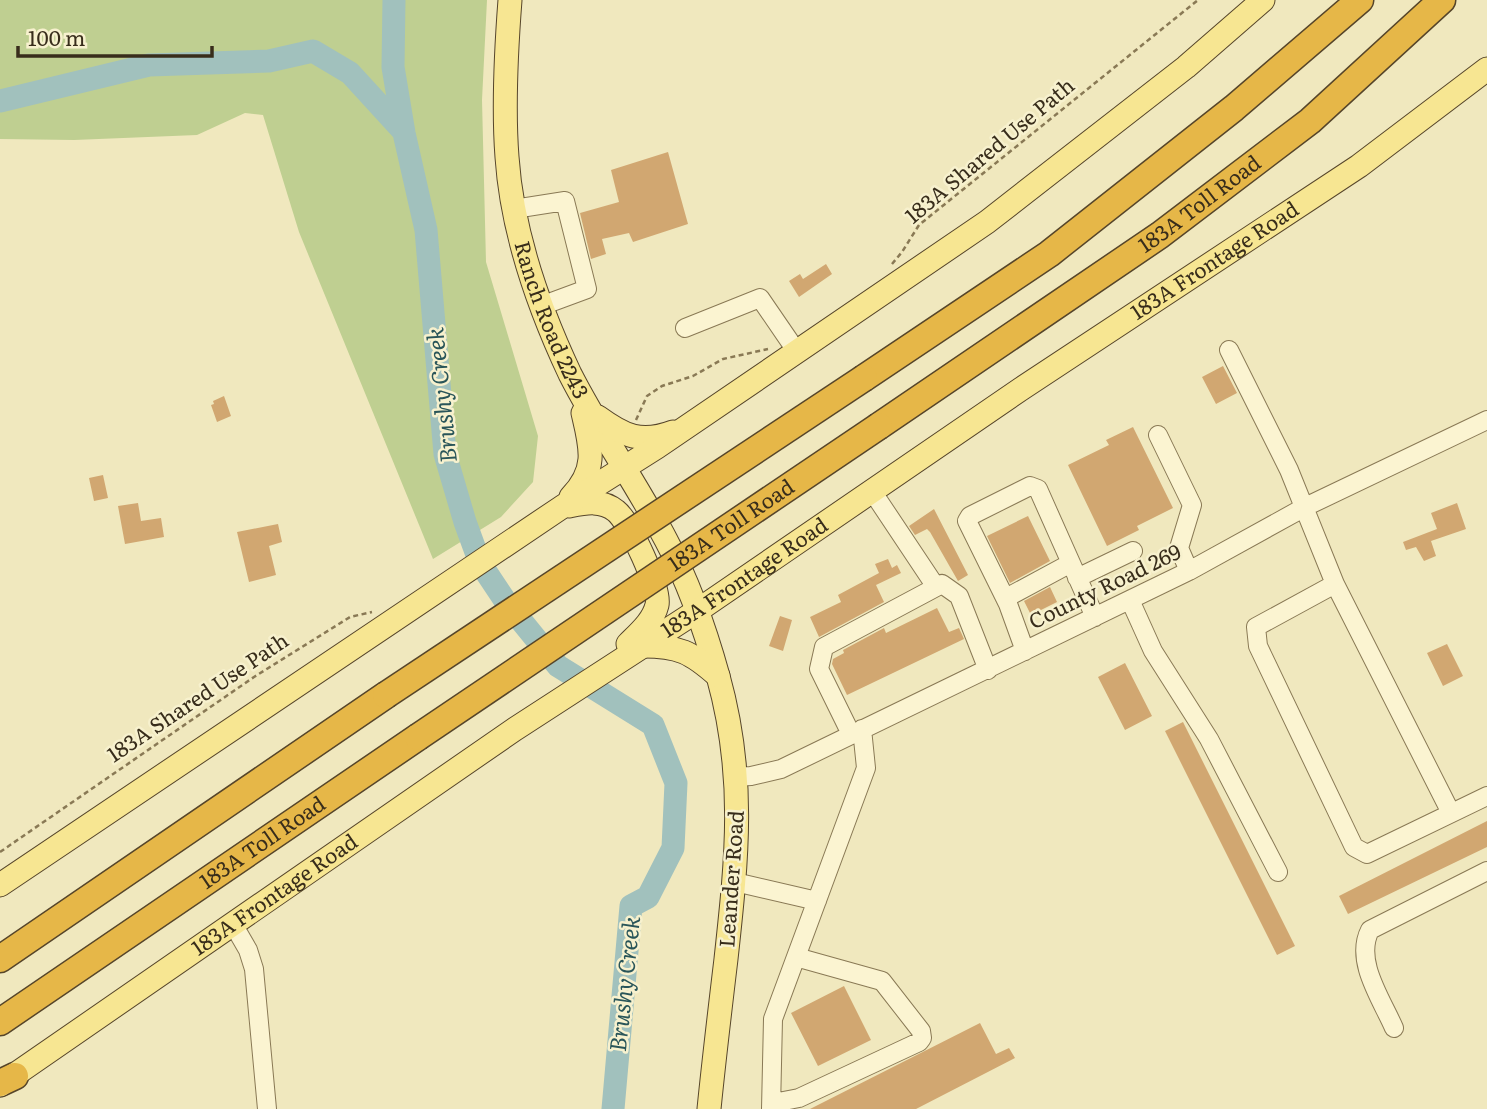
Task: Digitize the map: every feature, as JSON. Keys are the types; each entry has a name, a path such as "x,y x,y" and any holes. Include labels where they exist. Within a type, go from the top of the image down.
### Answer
{"highway":[{"path":"0,959 386,695 1049,254 1234,108 1360,0"},
{"name":"183A Toll Road","path":"0,1022 1160,235 1310,121 1442,0"}],"main road":[{"name":"Ranch Road 2243","path":"510,0 504,116 514,209 523,248 541,306 575,383 684,575 697,611"},
{"path":"0,885 691,423 791,344 987,222 1186,67 1262,0"},
{"name":"183A Frontage Road","path":"5,1081 515,729 599,674 637,645 697,611 1021,389 1359,166 1487,69"},
{"path":"562,507 584,483 589,471 590,442 575,383"},
{"path":"593,413 619,432 635,437 661,436 691,423"},
{"path":"562,507 592,502 617,511 643,553 658,602 637,645 666,646 688,652 719,677"},
{"name":"Leander Road","path":"697,611 719,677 727,712 736,777 738,817 735,882 709,1109"}],"street":[{"path":"514,209 565,201 587,289 541,306"},
{"path":"685,328 760,298 791,344"},
{"path":"1229,350 1306,507 1335,584 1451,813"},
{"name":"County Road 269","path":"736,777 781,769 1189,571 1306,507 1487,420"},
{"path":"1158,435 1192,505 1179,548 1189,571"},
{"path":"1025,651 1006,598 967,521 970,516 1030,486 1038,489 1095,617"},
{"path":"872,491 936,587"},
{"path":"1006,598 1133,551"},
{"path":"796,957 882,981 921,1031 922,1038 919,1042 799,1098 772,1106 774,1019 796,957 866,768 857,732 819,669 824,647 942,584 959,596 988,670"},
{"path":"1335,584 1256,627 1258,646 1354,846 1367,854 1487,796"},
{"path":"1129,600 1153,651 1209,739 1278,872"},
{"path":"1394,1028 1367,964 1364,950 1370,930 1487,871"},
{"path":"735,882 817,901"},
{"path":"233,924 248,950 254,969 267,1109"}],"path":[{"name":"183A Shared Use Path","path":"884,271 902,252 919,225 1198,0"},
{"path":"634,428 642,404 654,390 670,382 694,376 723,359 791,344"},
{"name":"183A Shared Use Path","path":"0,852 254,677 350,617 376,610"}],"green space":[{"path":"0,0 487,0 482,100 486,262 538,436 533,482 501,517 433,559 299,232 263,115 245,113 197,135 74,140 0,139"}],"building":[{"path":"668,152 688,224 633,242 629,233 602,239 606,254 591,259 580,213 619,202 611,170"},
{"path":"826,264 832,274 799,297 789,281 800,274 803,279"},
{"path":"1223,366 1237,393 1216,404 1202,377"},
{"path":"224,396 231,416 217,422 211,405 214,404 213,401"},
{"path":"1133,427 1173,508 1137,526 1139,530 1107,546 1068,465 1109,445 1106,440"},
{"path":"103,475 108,498 94,501 89,478"},
{"path":"138,503 141,521 161,518 164,537 125,544 118,506"},
{"path":"1457,503 1466,529 1431,541 1436,556 1424,561 1416,547 1406,550 1403,542 1437,529 1431,513"},
{"path":"934,509 968,575 958,581 930,532 927,529 915,535 909,526"},
{"path":"1028,516 1050,561 1010,583 987,536"},
{"path":"278,524 282,542 269,546 276,575 249,582 237,532"},
{"path":"888,559 892,568 897,565 901,573 876,585 884,602 819,637 810,617 841,602 838,595 879,573 875,564"},
{"path":"1050,587 1057,602 1031,615 1024,601"},
{"path":"937,608 949,632 959,628 964,639 847,695 832,664 833,659 844,653 843,650 884,628 886,633"},
{"path":"780,616 792,620 783,651 769,646"},
{"path":"1447,644 1463,676 1443,686 1427,653"},
{"path":"1125,663 1152,716 1125,730 1098,677"},
{"path":"1183,722 1295,946 1277,955 1165,731"},
{"path":"1487,821 1487,847 1348,914 1339,896"},
{"path":"844,986 871,1040 818,1066 791,1013"},
{"path":"980,1023 996,1054 1009,1048 1015,1058 916,1109 810,1109"}],"waterway":[{"name":"Brushy Creek","path":"394,0 393,67 404,133 426,230 445,454 465,522 480,563 506,602 558,666 653,725 676,783 673,848 648,897 631,906 613,1109"},
{"path":"0,101 149,65 269,61 313,51 350,73 404,132"}]}
